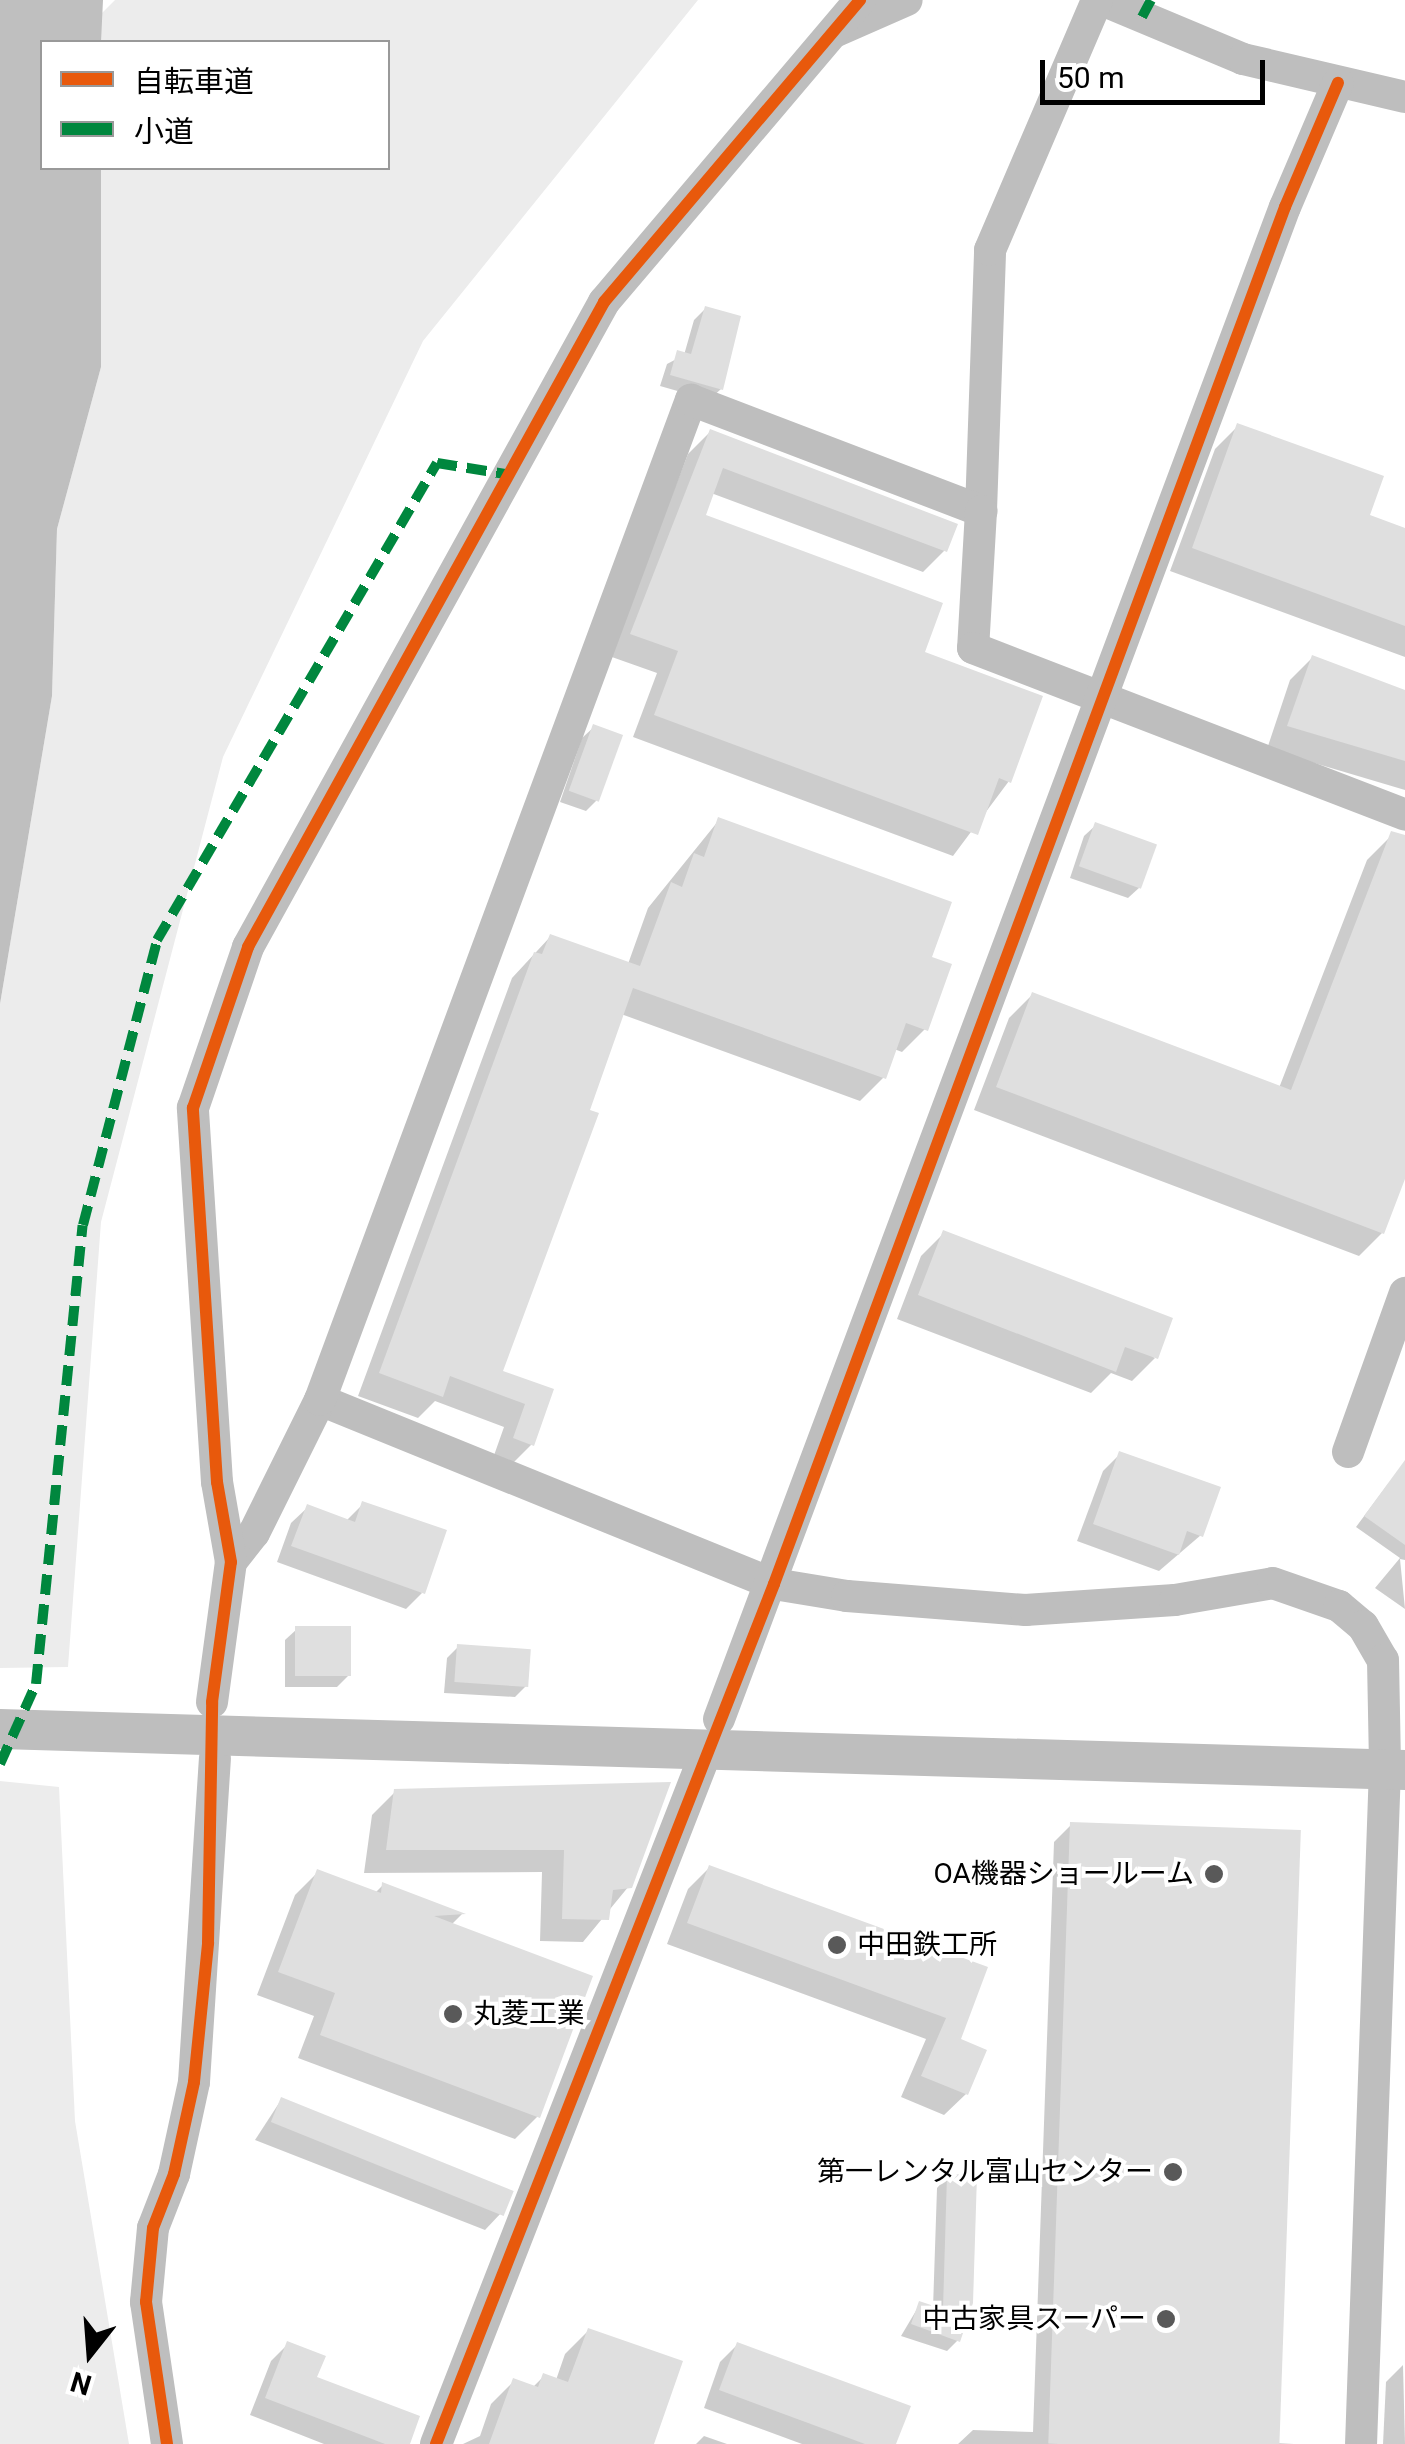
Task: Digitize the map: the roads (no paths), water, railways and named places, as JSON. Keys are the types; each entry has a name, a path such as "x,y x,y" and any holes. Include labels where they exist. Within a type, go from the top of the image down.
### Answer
{"street":[{"path":"212,1702 231,1562 217,1482 193,1108 248,947 604,302 860,0"},
{"path":"832,32 906,0"},
{"path":"1405,97 1243,59 1099,0 990,250 973,648 1100,702 1405,815"},
{"path":"719,1719 774,1584 1285,206 1338,83"},
{"path":"231,1562 254,1532 320,1400 691,400 981,511"},
{"path":"1348,1452 1405,1293"},
{"path":"320,1400 774,1584 846,1596 1025,1610 1175,1600 1274,1583 1306,1592 1363,1626 1383,1660 1395,1769 1361,2444"},
{"path":"0,1729 1395,1769"},
{"path":"167,2444 146,2302 153,2228 174,2174 194,2082 215,1759"},
{"path":"436,2444 701,1765"}],"place":[{"name":"OA機器ショールーム","path":"1214,1874"},
{"name":"中田鉄工所","path":"837,1945"},
{"name":"丸菱工業","path":"453,2014"},
{"name":"第一レンタル富山センター","path":"1173,2172"},
{"name":"中古家具スーパー","path":"1166,2319"}]}
